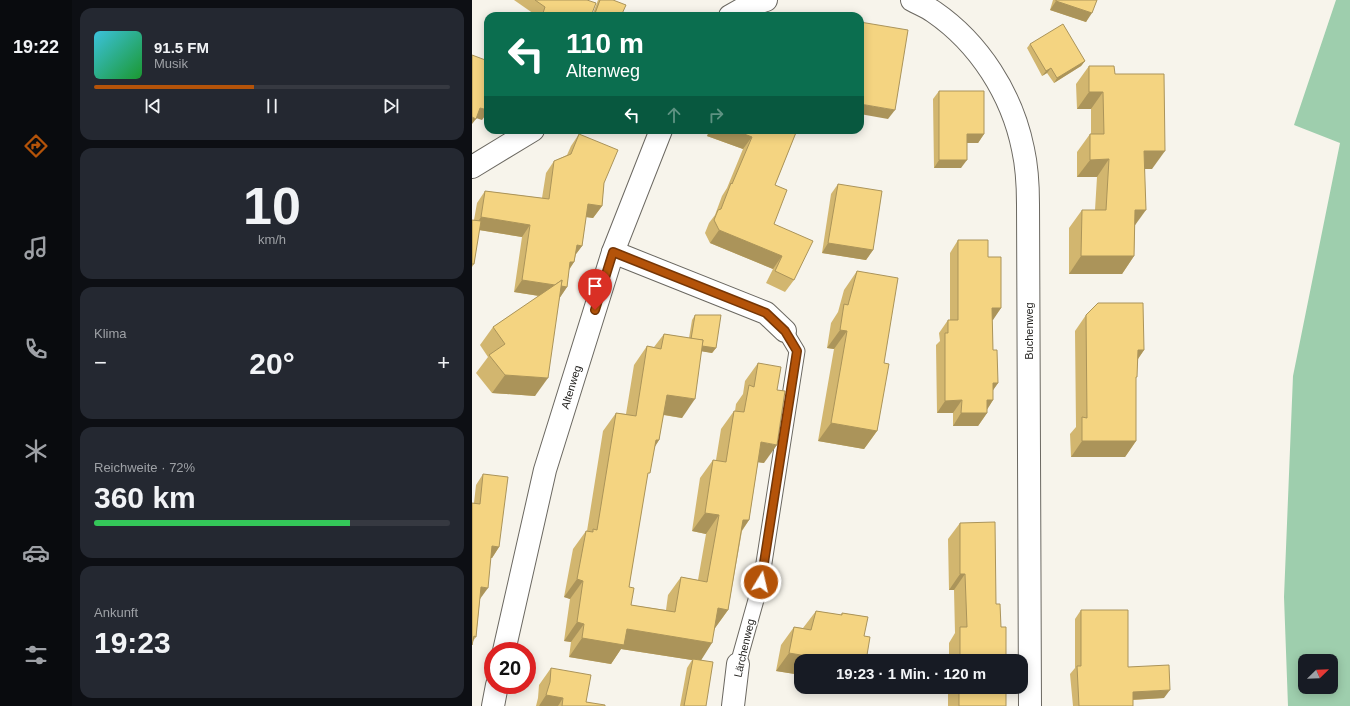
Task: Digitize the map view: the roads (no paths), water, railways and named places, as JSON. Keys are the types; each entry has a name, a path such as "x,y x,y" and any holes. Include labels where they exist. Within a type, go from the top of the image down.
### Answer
{"street":[{"name":"Buchenweg","path":"912,0 933,12 954,28 983,58 1004,92 1023,148 1028,178 1030,706"},
{"path":"472,167 526,134"},
{"name":"Altenweg","path":"506,642 545,470 613,252 659,134"},
{"name":"Lärchenweg","path":"613,252 766,313 785,331"},
{"name":"Lärchenweg","path":"733,706 738,664"},
{"path":"493,706 495,694"}],"lane":[{"name":"Lärchenweg","path":"738,664 761,582 797,351 785,331"}]}
